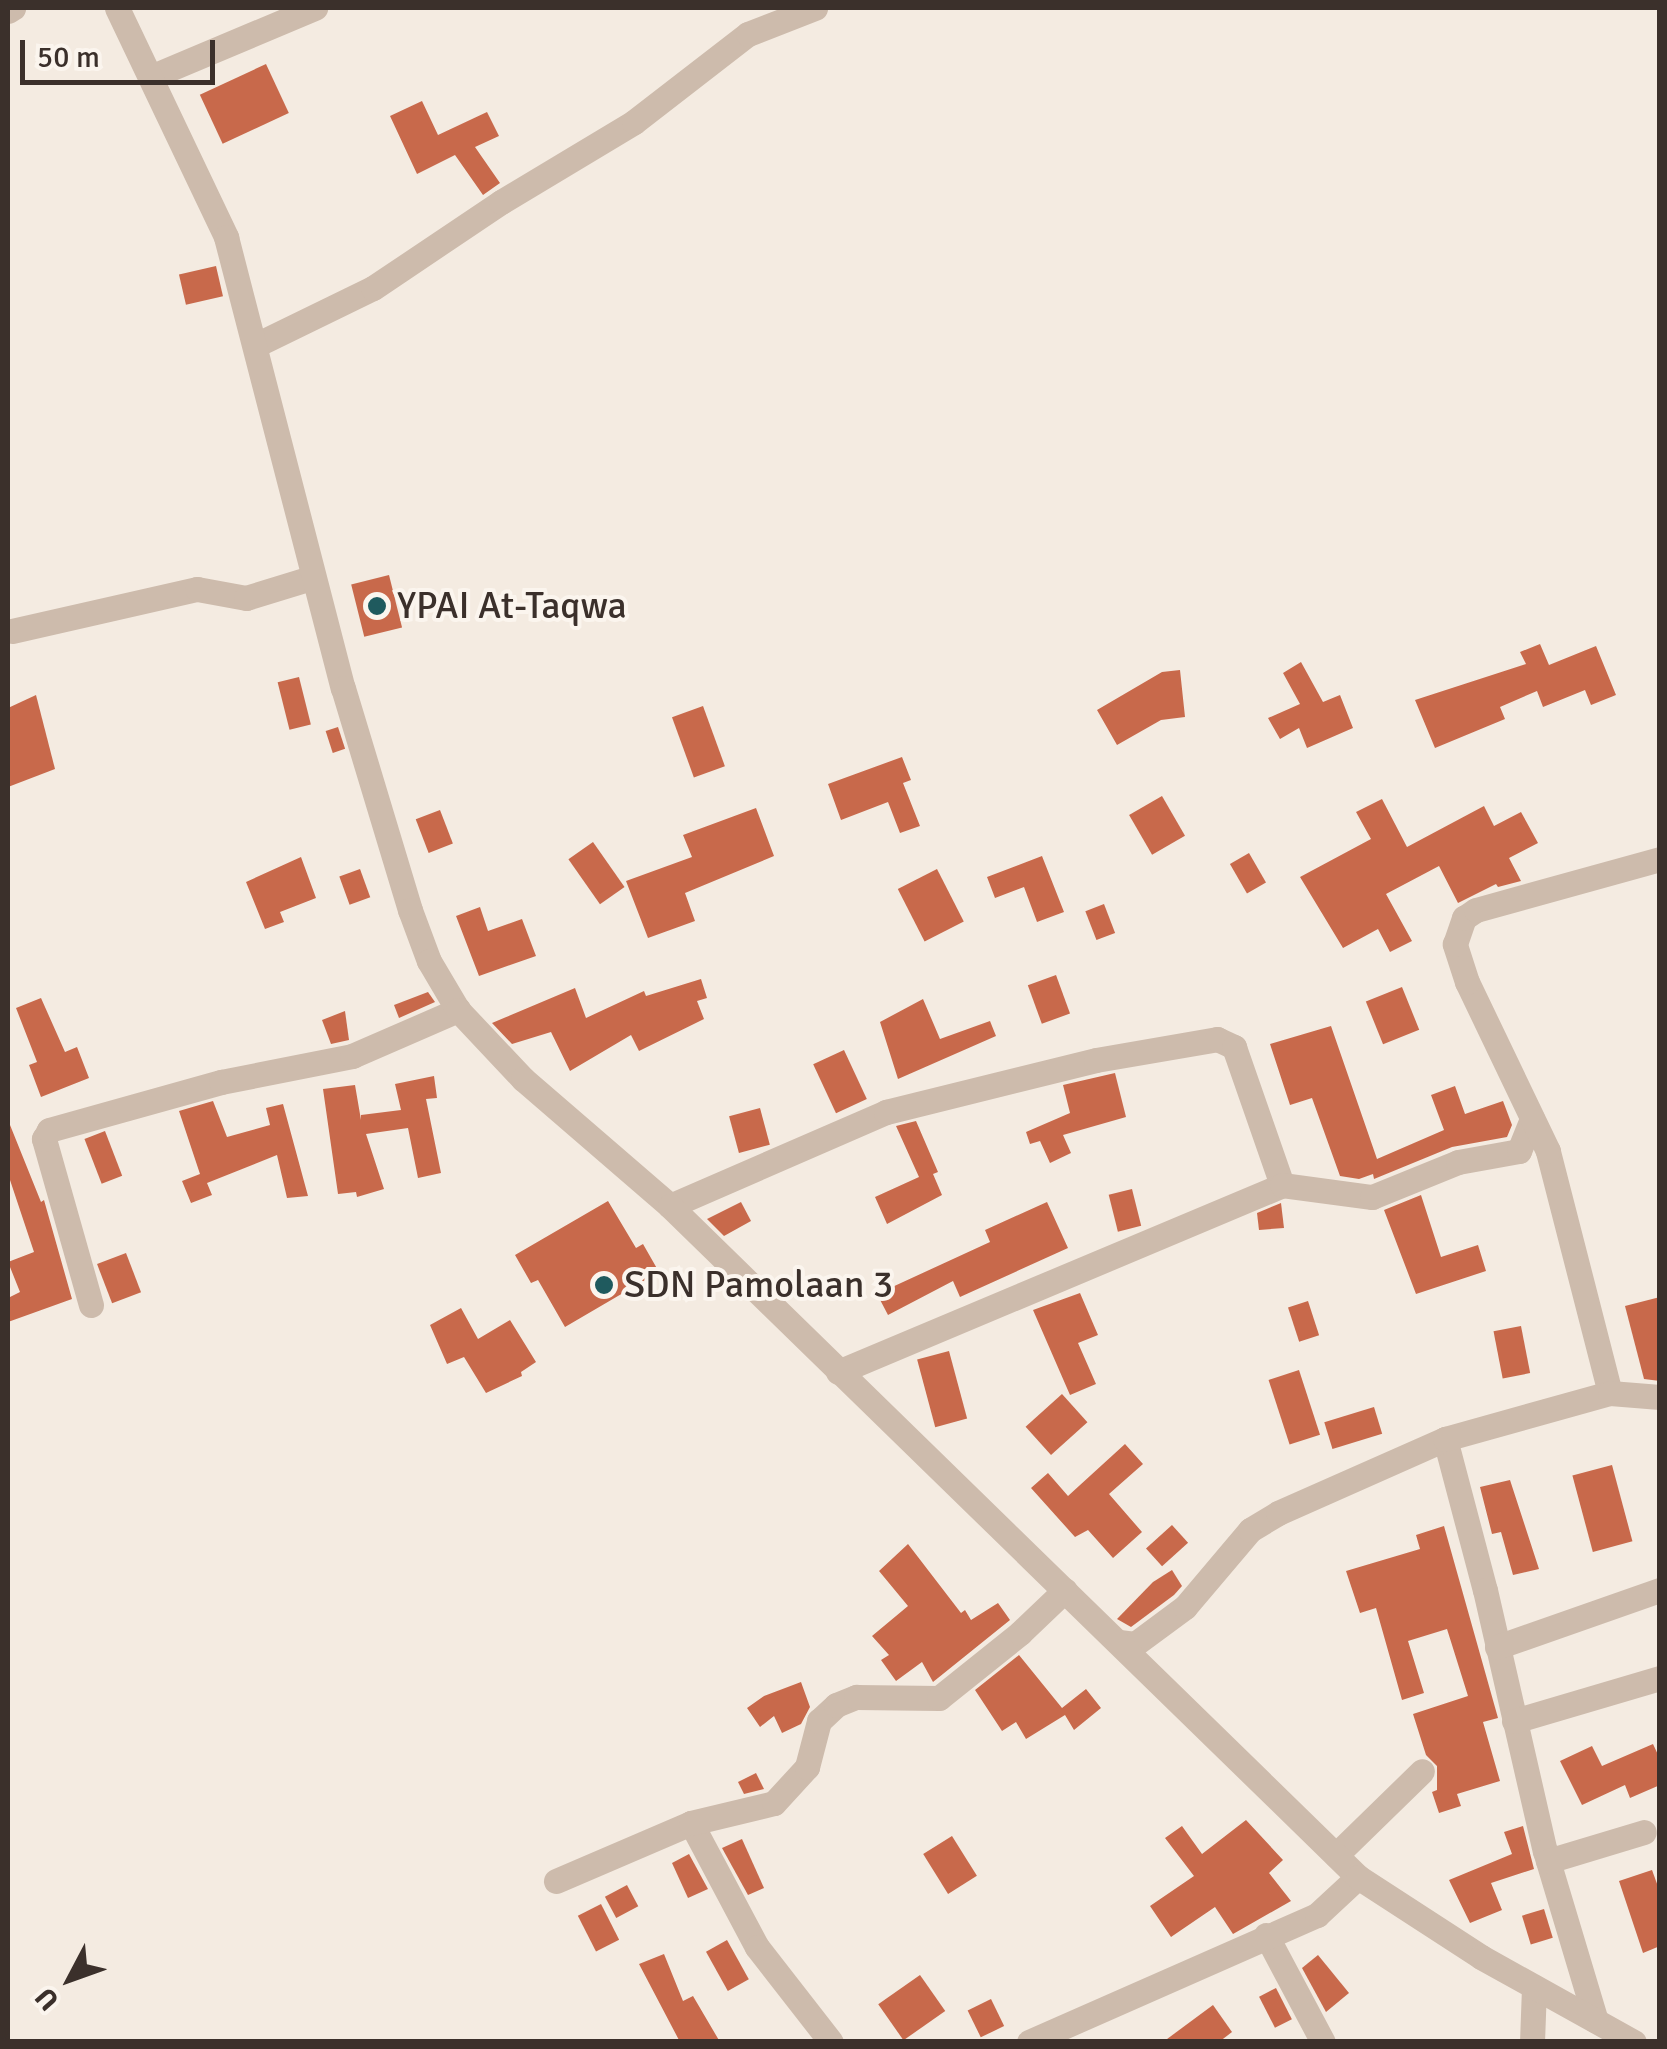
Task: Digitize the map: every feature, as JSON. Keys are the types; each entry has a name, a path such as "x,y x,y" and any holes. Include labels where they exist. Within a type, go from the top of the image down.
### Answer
{"street":[{"path":"117,8 226,238 256,345 311,578 410,910 428,961 458,1010 523,1080 670,1206 1358,1877 1534,1987 1634,2042"},
{"path":"152,76 315,8"},
{"path":"256,345 372,288 501,202 634,122 748,34 816,8"},
{"path":"12,630 197,589 246,598 311,578"},
{"path":"1610,1393 1548,1151 1467,982 1454,944 1464,918 1507,898 1660,859"},
{"path":"91,1305 44,1139 49,1130 221,1082 352,1056 458,1010"},
{"path":"670,1206 886,1112 1096,1060 1218,1039 1234,1048 1282,1184"},
{"path":"838,1372 1282,1184 1372,1197 1458,1162 1519,1151 1532,1118"},
{"path":"1118,1642 1135,1644 1185,1606 1250,1530 1278,1513 1445,1439 1610,1393 1660,1397"},
{"path":"1445,1439 1548,1861 1596,2021"},
{"path":"556,1881 691,1823 774,1803 806,1767 819,1722 836,1705 856,1697 939,1698 1020,1633 1065,1590"},
{"path":"1497,1647 1660,1590"},
{"path":"1514,1721 1660,1678"},
{"path":"1336,1855 1422,1771"},
{"path":"691,1823 757,1947 831,2042"},
{"path":"1548,1861 1644,1832"},
{"path":"1028,2042 1266,1934 1317,1916 1358,1877"},
{"path":"1266,1934 1323,2042"},
{"path":"1532,2042 1534,1987"}],"building":[{"path":"266,64 289,113 223,144 200,95"},
{"path":"422,101 438,135 487,112 499,136 475,147 500,183 483,195 455,155 417,174 390,116"},
{"path":"216,266 223,296 186,305 179,275"},
{"name":"YPAI At-Taqwa","path":"389,575 402,627 364,637 351,584"},
{"path":"1540,644 1549,665 1596,646 1616,695 1591,705 1585,690 1543,707 1537,691 1500,707 1505,719 1435,748 1415,700 1526,664 1520,652"},
{"path":"1301,662 1323,702 1340,695 1353,728 1307,748 1299,728 1280,739 1268,718 1300,704 1283,673"},
{"path":"1180,670 1185,717 1161,720 1117,745 1097,710 1162,672"},
{"path":"299,677 311,725 290,730 278,682"},
{"path":"36,695 55,769 8,787 8,708"},
{"path":"703,706 725,766 694,777 672,717"},
{"path":"338,727 345,749 333,753 326,731"},
{"path":"902,757 911,780 903,783 920,826 900,833 888,802 841,820 828,784"},
{"path":"1162,796 1185,836 1152,855 1129,815"},
{"path":"1382,799 1407,847 1484,806 1494,826 1521,812 1538,843 1509,858 1521,881 1498,887 1496,884 1458,903 1439,866 1386,894 1412,941 1390,952 1378,929 1343,948 1300,877 1371,839 1356,812"},
{"path":"756,808 774,856 685,893 695,921 648,938 626,881 692,857 683,835"},
{"path":"440,810 453,844 429,853 416,819"},
{"path":"593,842 625,887 600,904 568,859"},
{"path":"1249,853 1266,882 1247,893 1230,864"},
{"path":"1042,856 1064,912 1037,922 1024,887 995,898 987,877"},
{"path":"301,857 316,898 280,912 284,922 265,929 246,882"},
{"path":"360,869 370,897 350,905 339,877"},
{"path":"937,869 964,922 925,942 898,889"},
{"path":"1104,904 1115,933 1096,940 1085,911"},
{"path":"480,907 488,931 522,919 536,956 479,976 456,916"},
{"path":"1056,975 1070,1014 1042,1024 1028,985"},
{"path":"701,979 707,998 697,1001 704,1019 639,1051 631,1035 570,1071 551,1032 512,1044 492,1023 575,988 586,1018 644,991 646,996"},
{"path":"1402,987 1419,1030 1383,1044 1366,1002"},
{"path":"428,992 435,1002 399,1018 394,1005"},
{"path":"41,998 65,1052 77,1047 89,1078 41,1097 29,1065 37,1062 16,1008"},
{"path":"923,999 940,1039 990,1021 996,1036 898,1079 880,1022"},
{"path":"345,1011 349,1040 331,1044 322,1020"},
{"path":"1331,1026 1377,1159 1444,1130 1431,1095 1455,1086 1465,1114 1503,1101 1512,1125 1507,1137 1452,1147 1374,1179 1373,1174 1359,1179 1340,1176 1312,1098 1290,1105 1270,1044"},
{"path":"844,1050 867,1099 836,1113 813,1064"},
{"path":"1115,1073 1126,1117 1063,1135 1071,1153 1050,1163 1040,1141 1030,1144 1026,1132 1070,1113 1063,1085"},
{"path":"434,1076 437,1098 426,1099 441,1173 418,1178 408,1128 366,1134 384,1189 357,1197 356,1192 338,1194 323,1089 355,1085 361,1120 361,1115 401,1110 395,1084"},
{"path":"213,1101 227,1137 270,1125 266,1108 283,1104 308,1196 287,1198 277,1155 207,1183 212,1195 191,1203 182,1181 200,1174 179,1111"},
{"path":"760,1108 770,1145 739,1153 729,1116"},
{"path":"8,1120 41,1202 44,1200 72,1299 8,1322 8,1298 20,1292 8,1262 34,1252 8,1174"},
{"path":"916,1121 938,1172 933,1174 942,1195 887,1224 875,1197 919,1177 896,1126"},
{"path":"105,1131 122,1176 102,1184 84,1139"},
{"path":"1132,1189 1141,1226 1118,1232 1109,1195"},
{"path":"1421,1195 1441,1257 1478,1245 1486,1271 1416,1294 1384,1210"},
{"path":"608,1201 636,1248 643,1244 659,1272 565,1327 538,1280 531,1283 515,1255"},
{"path":"741,1202 751,1221 724,1236 707,1219"},
{"path":"1047,1202 1068,1248 960,1297 953,1281 888,1315 877,1294 990,1242 985,1230"},
{"path":"1281,1203 1284,1228 1259,1230 1257,1213"},
{"path":"126,1253 141,1292 112,1303 97,1264"},
{"path":"1080,1293 1098,1335 1078,1343 1096,1384 1070,1395 1033,1310"},
{"path":"1660,1297 1660,1381 1644,1379 1625,1306"},
{"path":"1308,1301 1319,1335 1299,1342 1288,1307"},
{"path":"461,1308 478,1339 510,1320 536,1362 521,1372 522,1376 486,1393 464,1357 447,1364 430,1325"},
{"path":"1521,1326 1530,1373 1503,1378 1494,1331"},
{"path":"949,1351 967,1419 935,1427 917,1360"},
{"path":"1299,1370 1320,1435 1290,1445 1269,1380"},
{"path":"1062,1394 1087,1422 1051,1455 1026,1427"},
{"path":"1374,1407 1382,1434 1332,1449 1324,1422"},
{"path":"1125,1444 1143,1464 1109,1494 1142,1532 1113,1558 1088,1530 1075,1537 1031,1488 1048,1473 1068,1496"},
{"path":"1612,1465 1632,1541 1593,1552 1572,1476"},
{"path":"1510,1480 1539,1569 1513,1575 1501,1532 1492,1534 1480,1487"},
{"path":"1172,1525 1188,1543 1162,1566 1146,1548"},
{"path":"1444,1526 1498,1718 1483,1722 1500,1781 1457,1794 1461,1806 1439,1813 1432,1792 1437,1790 1437,1766 1426,1755 1413,1714 1468,1696 1447,1629 1408,1641 1424,1693 1402,1700 1376,1608 1360,1613 1346,1571 1420,1549 1416,1535"},
{"path":"908,1544 961,1613 965,1610 971,1620 998,1603 1010,1620 933,1682 922,1662 896,1681 881,1660 889,1655 872,1636 908,1606 879,1571"},
{"path":"1172,1570 1182,1586 1174,1595 1131,1627 1117,1619 1153,1582"},
{"path":"1019,1655 1062,1708 1086,1689 1101,1708 1074,1730 1065,1715 1026,1739 1016,1722 1002,1731 975,1690"},
{"path":"801,1682 810,1707 801,1724 782,1733 774,1716 760,1727 747,1708 764,1696"},
{"path":"1653,1744 1660,1759 1660,1785 1630,1798 1625,1785 1582,1805 1560,1761 1592,1746 1602,1766"},
{"path":"756,1773 764,1789 744,1794 738,1782"},
{"path":"1246,1820 1283,1860 1269,1873 1291,1901 1233,1934 1215,1907 1171,1937 1150,1906 1194,1876 1165,1838 1182,1826 1202,1854"},
{"path":"1523,1826 1534,1869 1491,1883 1502,1910 1470,1923 1449,1880 1512,1854 1504,1832"},
{"path":"952,1836 977,1876 948,1894 923,1854"},
{"path":"742,1839 764,1888 748,1895 722,1848"},
{"path":"689,1854 708,1889 688,1898 672,1863"},
{"path":"1652,1870 1660,1892 1660,1946 1643,1953 1619,1881"},
{"path":"627,1885 638,1906 616,1918 605,1897"},
{"path":"601,1904 619,1940 596,1951 578,1916"},
{"path":"1544,1909 1553,1938 1531,1944 1522,1916"},
{"path":"727,1940 749,1979 728,1991 706,1952"},
{"path":"664,1954 683,2001 693,1996 720,2042 680,2042 639,1964"},
{"path":"1318,1955 1349,1993 1326,2012 1302,1968"},
{"path":"920,1975 945,2011 903,2040 878,2004"},
{"path":"1276,1988 1292,2019 1275,2028 1259,1997"},
{"path":"991,1999 1004,2026 981,2037 968,2010"},
{"path":"1213,2005 1232,2032 1219,2042 1163,2042"}],"place":[{"name":"YPAI At-Taqwa","path":"377,606"},
{"name":"SDN Pamolaan 3","path":"604,1285"}]}
